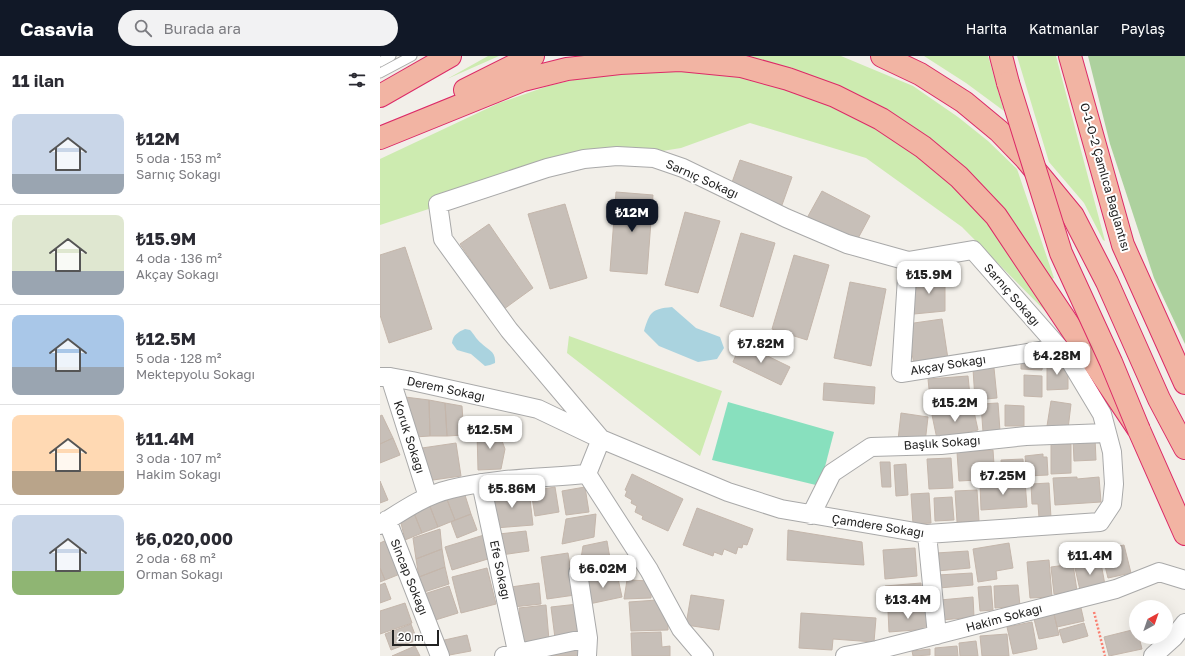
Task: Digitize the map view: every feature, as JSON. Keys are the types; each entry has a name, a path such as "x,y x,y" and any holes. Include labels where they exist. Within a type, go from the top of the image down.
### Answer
{"highway":[{"path":"380,96 450,56"},
{"path":"380,133 533,56"},
{"path":"882,56 920,74 964,102 999,131 1026,159 1073,216 1107,282 1159,399 1185,448"},
{"path":"1001,56 1061,254 1111,362 1185,534"},
{"name":"O-1-O-2 Çamlıca Bağlantısı","path":"1070,56 1123,245 1185,383"},
{"path":"380,138 523,80 566,69 620,63 680,60 742,66 788,79 835,96 881,119 923,147 959,177 996,216 1139,430"}],"street":[{"name":"Sarnıç Sokağı","path":"601,439 508,330 443,239 438,204 547,168 584,159 617,156 654,158 683,168 786,218 847,244 908,261 973,250 1069,359 1102,414 1106,433"},
{"name":"Akçay Sokağı","path":"908,261 901,373 1059,348"},
{"name":"Derem Sokağı","path":"385,377 538,409 601,439"},
{"name":"Koruk Sokağı","path":"385,377 428,497"},
{"name":"Çamdere Sokağı","path":"601,439 728,492 781,509 927,534 1100,522 1112,504 1114,484 1112,452 1106,433"},
{"name":"Başlık Sokağı","path":"811,515 832,473 871,447 940,445 1026,436 1106,433"},
{"path":"588,474 601,439"},
{"path":"383,523 428,497 450,489 481,483 588,474"},
{"path":"588,474 649,570 681,629 704,656"},
{"name":"Efe Sokağı","path":"481,483 513,655"},
{"name":"Sincap Sokağı","path":"383,523 440,656"},
{"path":"927,534 937,635"},
{"name":"Hakim Sokağı","path":"845,656 877,653 937,635 1116,589 1159,572 1185,580"},
{"path":"578,573 588,638 587,656"},
{"path":"1153,656 1174,637 1185,623"},
{"path":"513,655 588,638"}],"lane":[{"path":"380,62 391,56"},
{"path":"380,73 412,56"}],"path":[{"path":"1090,596 1105,656"}],"green space":[{"path":"488,56 499,56 447,79"},
{"path":"741,56 841,56 913,86 958,117 988,141 1017,169 1054,278 1050,280 1001,208 793,70 755,58"},
{"path":"924,56 988,56 1004,111 966,83"},
{"path":"1017,56 1056,56 1105,241 1103,240 1084,203 1049,162"},
{"path":"1088,56 1185,56 1185,344 1154,278 1110,144"},
{"path":"669,69 735,76 836,104 924,156 983,209 1059,325 962,227 866,158 750,123 681,148 550,169 380,225 380,159 499,103 548,86 611,71"},
{"path":"569,336 722,391 700,456 567,353"},
{"path":"728,402 834,432 820,486 712,460"}],"water":[{"path":"672,307 696,328 720,337 724,348 717,359 698,362 659,346 644,331 650,316 655,310"},
{"path":"465,329 470,330 479,341 493,353 495,363 485,366 471,354 457,350 452,343 453,338 460,331"}],"building":[{"path":"740,160 792,177 782,205 730,188"},
{"path":"822,191 870,216 855,244 807,218"},
{"path":"616,192 653,195 647,274 610,271"},
{"path":"565,204 587,278 550,289 528,214"},
{"path":"685,212 720,221 698,293 665,285"},
{"path":"489,224 533,288 504,309 460,244"},
{"path":"741,233 775,243 753,317 720,306"},
{"path":"405,247 432,329 389,343 380,315 380,255"},
{"path":"794,255 829,265 807,340 772,329"},
{"path":"945,276 945,311 914,314 913,281"},
{"path":"850,282 886,289 871,366 834,358"},
{"path":"942,319 948,359 914,365 907,324"},
{"path":"741,343 790,367 781,385 733,362"},
{"path":"1021,360 1043,361 1042,370 1021,369"},
{"path":"1047,363 1068,363 1068,389 1047,390"},
{"path":"994,368 997,398 975,400 973,369"},
{"path":"1024,375 1042,376 1042,397 1024,396"},
{"path":"968,376 971,406 931,409 928,379"},
{"path":"824,383 875,387 874,404 823,400"},
{"path":"405,397 429,400 430,436 414,437"},
{"path":"429,400 445,403 447,436 430,436"},
{"path":"1051,401 1071,404 1068,429 1047,426"},
{"path":"445,403 462,406 464,435 447,436"},
{"path":"998,403 1000,431 983,432 981,404"},
{"path":"1005,405 1024,406 1024,426 1005,426"},
{"path":"973,407 978,430 937,439 932,415"},
{"path":"901,413 928,417 925,443 898,440"},
{"path":"382,415 393,438 380,444 380,416"},
{"path":"498,430 505,449 501,469 478,470 477,431"},
{"path":"393,438 400,455 380,463 380,444"},
{"path":"1095,438 1096,460 1074,461 1073,439"},
{"path":"456,443 461,476 426,481 422,448"},
{"path":"1051,444 1071,444 1071,473 1051,474"},
{"path":"993,450 995,479 959,481 957,452"},
{"path":"1043,454 1043,457 1047,457 1048,475 1027,476 1025,456"},
{"path":"951,458 953,488 929,489 927,459"},
{"path":"1023,459 1024,477 1002,478 1001,460"},
{"path":"880,462 890,462 891,487 882,487"},
{"path":"906,464 908,495 896,496 894,465"},
{"path":"632,474 683,499 668,531 642,519 643,516 635,512 637,506 631,503 632,500 625,496 627,491 625,490"},
{"path":"1077,477 1077,479 1099,477 1101,502 1055,505 1053,478"},
{"path":"380,481 388,500 380,503"},
{"path":"1025,481 1027,507 981,510 980,484"},
{"path":"1049,483 1051,518 1039,518 1038,504 1032,504 1031,484"},
{"path":"555,487 559,512 535,516 531,491"},
{"path":"585,487 589,512 566,515 562,491"},
{"path":"529,490 533,525 495,528 492,494"},
{"path":"977,490 979,521 957,522 955,491"},
{"path":"464,492 471,514 455,520 446,497"},
{"path":"929,493 931,523 913,524 911,494"},
{"path":"446,497 455,520 438,527 429,504"},
{"path":"952,497 954,520 935,521 934,498"},
{"path":"429,504 438,527 422,533 414,513"},
{"path":"697,508 753,529 747,545 743,544 742,548 738,547 736,554 724,549 722,555 714,552 713,556 683,545"},
{"path":"414,513 422,533 405,540 401,523"},
{"path":"471,514 477,530 457,538 451,522"},
{"path":"596,514 594,537 562,544 566,519"},
{"path":"440,529 442,549 416,559 413,538"},
{"path":"788,530 862,542 864,565 787,560"},
{"path":"526,531 529,551 501,555 499,534"},
{"path":"484,535 491,558 452,570 445,547"},
{"path":"391,538 405,572 385,580 380,568 380,543"},
{"path":"607,541 611,564 579,571 583,546"},
{"path":"1009,543 1013,568 996,571 997,579 978,582 973,549"},
{"path":"1124,545 1131,573 1108,578 1101,550"},
{"path":"915,548 917,576 885,579 883,550"},
{"path":"442,549 445,567 419,577 416,559"},
{"path":"968,551 970,568 937,571 936,553"},
{"path":"568,553 575,595 547,599 541,557"},
{"path":"1049,560 1052,597 1030,598 1027,562"},
{"path":"1101,563 1105,585 1080,590 1075,568"},
{"path":"1073,564 1077,591 1054,594 1051,567"},
{"path":"445,567 449,584 421,593 419,577"},
{"path":"380,568 385,580 380,582"},
{"path":"487,568 496,604 461,613 452,577"},
{"path":"972,573 973,585 939,588 938,575"},
{"path":"617,574 622,597 589,604 585,581"},
{"path":"627,580 652,581 651,598 624,599"},
{"path":"385,583 391,599 380,603 380,585"},
{"path":"539,583 541,604 513,607 511,587"},
{"path":"921,583 922,601 887,603 885,586"},
{"path":"1018,585 1020,606 995,608 994,586"},
{"path":"449,586 458,613 429,622 421,595"},
{"path":"991,586 993,610 980,611 978,587"},
{"path":"691,595 724,600 719,630 686,625"},
{"path":"973,597 974,617 942,620 940,600"},
{"path":"657,600 668,624 668,630 631,631 629,602"},
{"path":"405,603 412,623 380,634 380,611"},
{"path":"578,604 582,634 555,638 551,607"},
{"path":"546,605 549,640 522,643 519,608"},
{"path":"926,608 928,629 889,632 888,611"},
{"path":"1081,608 1084,621 1057,627 1054,614"},
{"path":"801,613 876,618 874,642 833,639 832,650 799,648"},
{"path":"1054,614 1059,635 1039,639 1034,619"},
{"path":"1032,622 1037,649 1013,654 1007,627"},
{"path":"1084,623 1088,636 1063,643 1059,630"},
{"path":"411,624 417,640 391,650 385,634"},
{"path":"1129,631 1129,644 1141,644 1142,649 1109,656 1104,637"},
{"path":"661,632 662,647 670,646 670,656 632,656 631,633"},
{"path":"1007,634 1009,656 982,656 980,636"},
{"path":"467,635 471,651 444,656 440,641"},
{"path":"976,641 978,656 960,656 959,643"},
{"path":"580,644 581,656 546,656"},
{"path":"415,646 420,656 392,656"},
{"path":"957,646 958,656 935,656 935,648"},
{"path":"930,649 930,655 913,656 912,651"}]}
